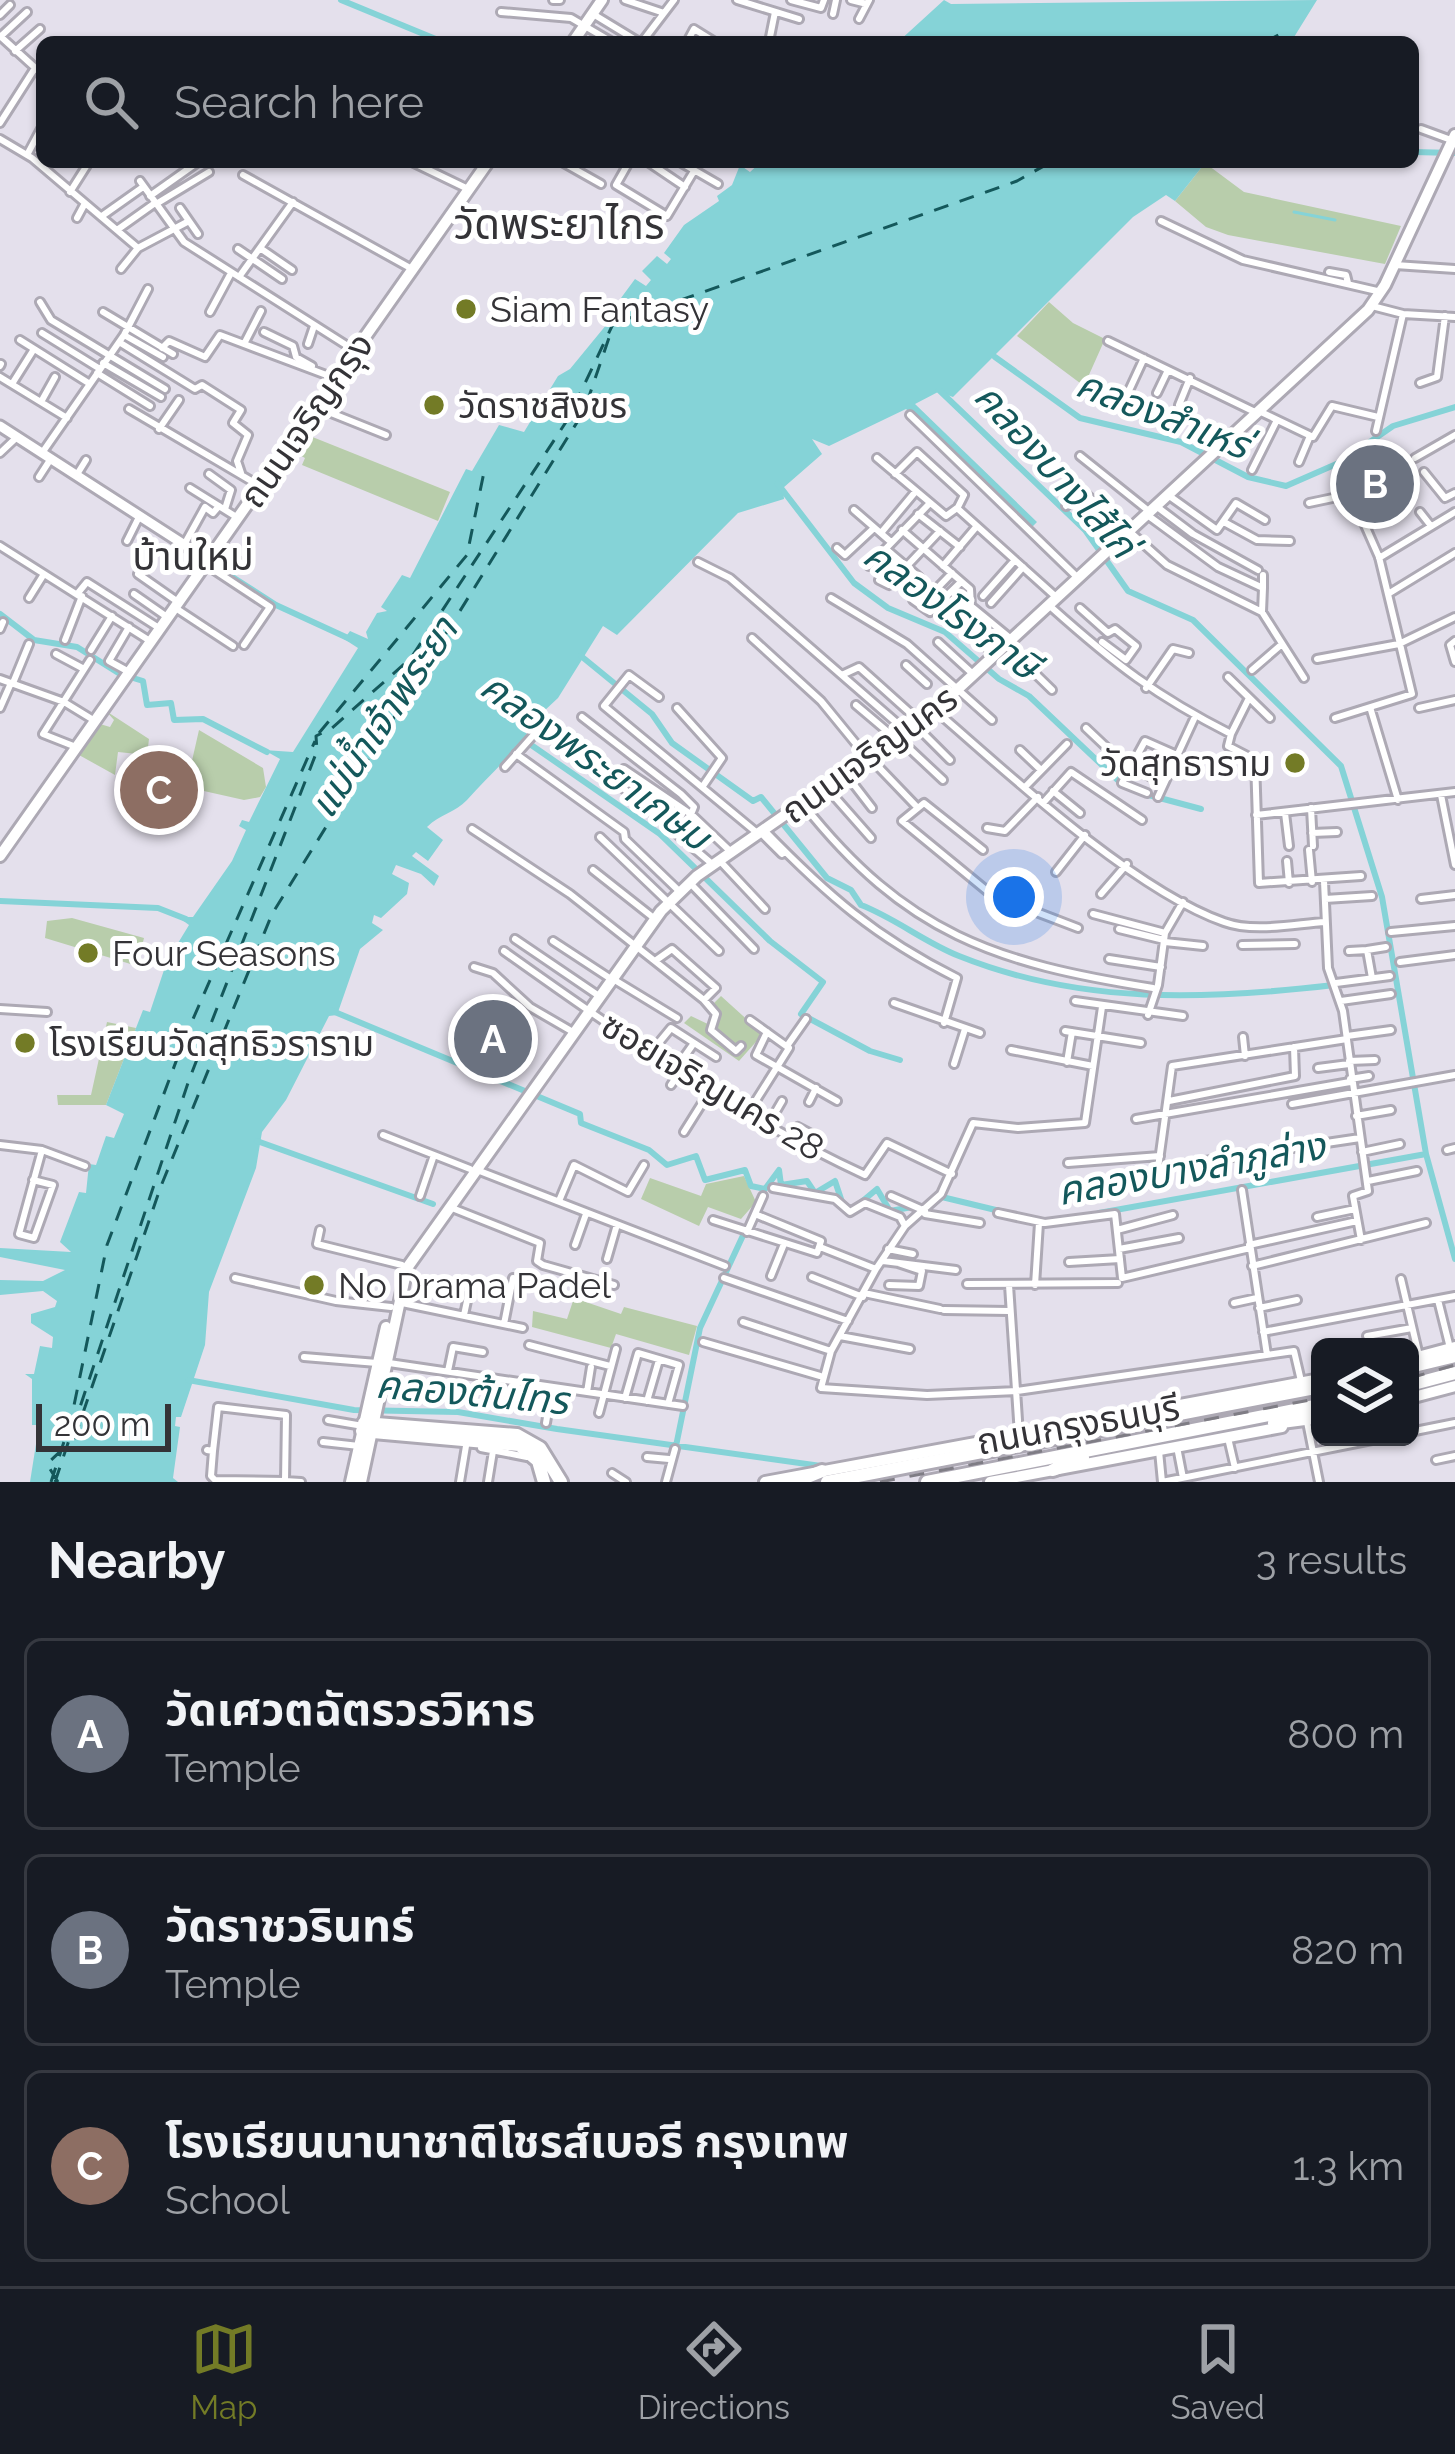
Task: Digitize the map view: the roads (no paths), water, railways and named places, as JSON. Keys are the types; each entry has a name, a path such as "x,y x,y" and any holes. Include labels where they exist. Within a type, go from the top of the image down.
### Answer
{"main road":[{"path":"579,36 598,4"},
{"name":"ถนนเจริญนคร","path":"361,1482 369,1419 402,1265 655,919 687,885 935,710 1372,306 1453,140"},
{"name":"ถนนเจริญกรุง","path":"0,856 6,838 76,748 316,407 332,377 468,190 479,168"},
{"name":"ถนนเจริญนคร","path":"395,1305 407,1268 473,1168"},
{"path":"1419,1360 1451,1352"},
{"name":"ถนนกรุงธนบุรี","path":"825,1477 1019,1435 1311,1383"},
{"name":"ถนนกรุงธนบุรี","path":"765,1482 825,1477 1144,1422 1311,1385"},
{"path":"1419,1396 1455,1386"},
{"name":"ถนนกรุงธนบุรี","path":"927,1482 1311,1408"},
{"path":"369,1419 463,1440 527,1448 538,1461 544,1482"},
{"name":"ถนนเจริญนคร","path":"351,1482 369,1419"},
{"path":"1189,1432 1311,1420"},
{"name":"ถนนกรุงธนบุรี","path":"990,1482 1048,1475 1311,1420"},
{"path":"1068,1426 1144,1422"},
{"path":"463,1440 529,1440 550,1460 561,1481"},
{"path":"1048,1475 1106,1448"},
{"path":"794,1482 825,1477"}],"street":[{"path":"625,0 664,13"},
{"path":"645,36 674,0"},
{"path":"737,0 799,19"},
{"path":"791,0 821,8 824,0"},
{"path":"832,14 836,0"},
{"path":"851,0 868,2 859,19"},
{"path":"598,4 633,36"},
{"path":"0,15 10,5"},
{"path":"27,12 1,39 36,68"},
{"path":"501,12 571,18 602,36"},
{"path":"771,36 776,12"},
{"path":"15,51 40,29"},
{"path":"0,123 36,75"},
{"path":"1421,129 1453,140"},
{"path":"0,139 36,163"},
{"path":"27,155 36,139"},
{"path":"42,168 138,248"},
{"path":"70,192 85,168"},
{"path":"117,230 190,168"},
{"path":"424,168 468,190"},
{"path":"573,168 601,184"},
{"path":"626,168 616,185 664,215 694,170"},
{"path":"657,168 685,187"},
{"path":"690,168 718,184"},
{"path":"154,201 209,172"},
{"path":"243,175 412,268"},
{"path":"102,216 141,183 174,231 354,350"},
{"path":"211,311 293,202"},
{"path":"77,218 84,206"},
{"path":"180,208 198,234"},
{"path":"121,269 138,248 189,221"},
{"path":"1161,221 1243,260 1381,292"},
{"path":"259,248 292,270"},
{"path":"238,249 282,279"},
{"path":"1395,265 1455,269"},
{"path":"1329,272 1348,276 1348,283"},
{"path":"39,477 67,418 124,335 148,289"},
{"path":"40,302 51,320 150,406"},
{"path":"1372,306 1450,317 1437,377 1420,383"},
{"path":"244,344 261,311"},
{"path":"103,312 124,335 196,390 202,385 242,410 233,423 248,436 236,461 241,473 260,485"},
{"path":"1376,431 1403,314"},
{"path":"308,344 314,325"},
{"path":"264,332 292,346 296,357 332,377"},
{"path":"42,333 163,393"},
{"path":"124,335 173,355"},
{"path":"162,352 169,341 205,357 220,335 332,377"},
{"path":"20,340 90,384"},
{"path":"1108,341 1310,436 1318,433 1332,406 1378,417"},
{"path":"12,384 34,349"},
{"path":"1126,398 1144,358"},
{"path":"1157,393 1168,370"},
{"path":"0,377 67,418"},
{"path":"41,402 56,377"},
{"path":"1179,405 1190,378"},
{"path":"159,429 179,400"},
{"path":"316,407 386,434"},
{"path":"129,409 234,475 241,473"},
{"path":"910,415 1078,578"},
{"path":"1252,470 1276,420"},
{"path":"0,426 184,545 270,607 244,644"},
{"path":"1415,458 1455,435"},
{"path":"1299,462 1310,436"},
{"path":"0,453 16,437"},
{"path":"877,458 895,474 947,517 964,495 917,452 895,474"},
{"path":"1080,456 1219,567 1263,589"},
{"path":"76,476 86,460"},
{"path":"1424,472 1445,498 1455,493"},
{"path":"184,545 196,515 205,507 213,513 222,507 230,488 209,474"},
{"path":"190,488 238,518"},
{"path":"837,548 847,558 916,491"},
{"path":"1066,506 1082,492 1175,569 1262,612 1304,678"},
{"path":"1168,494 1217,530 1236,503 1265,520"},
{"path":"1309,503 1350,496 1379,558 1412,694 1335,718"},
{"path":"869,566 930,502"},
{"path":"957,508 1146,688 1194,719 1231,734"},
{"path":"854,510 920,577 913,588"},
{"path":"1088,526 1103,510"},
{"path":"1151,511 1261,572 1262,612"},
{"path":"1420,512 1430,526"},
{"path":"1379,558 1455,512"},
{"path":"918,514 961,547"},
{"path":"127,542 139,518"},
{"path":"1224,522 1257,540 1290,541"},
{"path":"943,566 977,526"},
{"path":"902,530 970,589 970,606 1052,689"},
{"path":"879,580 889,585 940,532"},
{"path":"0,546 150,640"},
{"path":"216,548 243,564"},
{"path":"1388,594 1455,554"},
{"path":"982,596 1015,560"},
{"path":"698,562 723,572 907,730 950,760"},
{"path":"991,603 1023,567"},
{"path":"952,573 916,603 930,612 961,581"},
{"path":"29,598 44,574"},
{"path":"138,574 170,614"},
{"path":"65,640 87,582 170,614"},
{"path":"134,594 232,646"},
{"path":"831,598 922,658 992,720"},
{"path":"1080,608 1108,633"},
{"path":"91,650 112,616"},
{"path":"1317,659 1399,644 1455,616"},
{"path":"950,619 985,665"},
{"path":"127,674 109,662 129,627"},
{"path":"1114,628 1135,643 1129,660 1100,645 1114,628"},
{"path":"752,638 838,719 916,806"},
{"path":"1455,641 1450,645 1455,662"},
{"path":"938,642 985,665"},
{"path":"0,708 29,644"},
{"path":"1252,670 1282,644"},
{"path":"1146,688 1172,650 1190,653"},
{"path":"56,654 84,669"},
{"path":"922,658 909,668 927,683"},
{"path":"76,748 44,734 90,660"},
{"path":"844,674 859,667 943,780"},
{"path":"659,697 631,676 604,707 703,787 768,828 786,856 884,939 957,978 944,1023"},
{"path":"1228,676 1270,718"},
{"path":"0,679 64,702 94,721"},
{"path":"1250,698 1228,746 1255,760 1257,881 1312,882 1361,876"},
{"path":"1419,708 1455,700"},
{"path":"856,705 907,730"},
{"path":"1370,707 1398,800"},
{"path":"677,708 721,755 703,787"},
{"path":"935,710 1085,835 1183,902 1223,922 1247,926 1325,922"},
{"path":"582,718 693,805 689,815"},
{"path":"1158,796 1194,719"},
{"path":"1086,728 1130,767 1153,778"},
{"path":"505,767 538,730 724,859"},
{"path":"1147,794 1122,783 1147,740 1179,756"},
{"path":"1025,787 1067,744"},
{"path":"1020,750 1041,770"},
{"path":"516,754 624,832 625,839 687,885 754,949"},
{"path":"624,769 711,835 724,859 765,909"},
{"path":"987,828 997,834 1005,830 1071,772 1142,820"},
{"path":"845,773 872,808"},
{"path":"662,795 671,786"},
{"path":"826,787 872,838"},
{"path":"1053,791 1080,813"},
{"path":"1256,815 1455,792"},
{"path":"1441,795 1453,866"},
{"path":"803,804 900,902 959,939 1064,974 1152,994"},
{"path":"983,850 926,804 916,806 903,825 983,889 1024,912 1078,928"},
{"path":"1311,808 1312,882"},
{"path":"1285,812 1288,846"},
{"path":"472,829 538,870 704,1000 716,1015 711,1030 736,1051 741,1046"},
{"path":"1312,833 1337,832"},
{"path":"1055,872 1085,835"},
{"path":"601,837 687,885 719,951"},
{"path":"1287,861 1289,883"},
{"path":"1101,893 1127,864"},
{"path":"593,870 655,919"},
{"path":"1324,881 1328,968 1341,1001 1368,1192 1353,1196 1361,1240"},
{"path":"1324,899 1372,896"},
{"path":"1421,899 1455,896"},
{"path":"1148,1015 1164,938 1183,902"},
{"path":"1093,914 1164,938"},
{"path":"1247,926 1245,945 1295,944"},
{"path":"1391,932 1455,926"},
{"path":"1119,929 1203,946"},
{"path":"515,939 599,996"},
{"path":"553,941 676,1018"},
{"path":"1349,952 1386,947"},
{"path":"655,961 672,949 716,988 704,1000"},
{"path":"1367,950 1372,978"},
{"name":"ซอยเจริญนคร 28","path":"504,951 790,1138 866,1175 887,1142 952,1174"},
{"path":"1400,962 1455,955"},
{"path":"1109,958 1161,967"},
{"path":"474,967 493,973 530,1007 573,1032"},
{"path":"1337,985 1390,976"},
{"path":"1341,1001 1390,994"},
{"path":"1075,1001 1148,1015 1183,1016"},
{"path":"894,1003 980,1033"},
{"path":"1102,1007 1084,1125 973,1123 952,1174 924,1212 905,1226 876,1269 831,1351 820,1376 822,1390 927,1395 1017,1390 1295,1351 1301,1383"},
{"path":"0,1009 47,1012"},
{"path":"748,1113 806,1019"},
{"path":"750,1020 787,1046"},
{"path":"652,1051 668,1028 716,1057"},
{"path":"954,1064 965,1029"},
{"path":"1360,1138 1161,1171 1172,1066 1390,1030"},
{"path":"1066,1062 1068,1031 1141,1043"},
{"path":"766,1033 754,1053 837,1100"},
{"path":"1243,1037 1245,1056"},
{"path":"671,1084 694,1043"},
{"path":"1169,1101 1295,1076 1294,1047"},
{"path":"1010,1050 1093,1066"},
{"path":"1318,1068 1375,1060"},
{"path":"1292,1103 1455,1075"},
{"path":"1136,1119 1369,1076"},
{"path":"808,1102 815,1088"},
{"path":"684,1132 711,1090"},
{"path":"768,1125 782,1101"},
{"path":"1356,1116 1391,1110"},
{"path":"790,1138 798,1126 819,1138"},
{"path":"383,1135 725,1265"},
{"path":"0,1144 42,1150 85,1166"},
{"path":"1362,1152 1400,1144"},
{"path":"33,1180 53,1185 34,1238 19,1234 33,1180 42,1150"},
{"path":"420,1196 434,1155"},
{"path":"1068,1163 1160,1156"},
{"path":"559,1202 575,1162 628,1192 644,1165"},
{"path":"1366,1181 1418,1171"},
{"path":"773,1189 835,1199 848,1211 865,1203 900,1217 905,1226"},
{"path":"1242,1190 1268,1355"},
{"path":"748,1232 763,1196"},
{"path":"891,1196 924,1212 980,1222"},
{"path":"449,1207 540,1243 536,1257 543,1265 614,1285"},
{"path":"1317,1217 1354,1209"},
{"path":"998,1214 1040,1223 1113,1213 1122,1278 1357,1221"},
{"path":"575,1244 586,1214"},
{"path":"713,1220 817,1253 821,1241 755,1214"},
{"path":"1117,1230 1173,1215"},
{"path":"1035,1286 1040,1223"},
{"path":"1240,1269 1426,1223"},
{"path":"607,1259 616,1226"},
{"path":"320,1230 317,1244 402,1265"},
{"path":"1119,1249 1179,1238"},
{"path":"771,1276 784,1244"},
{"path":"820,1247 876,1269"},
{"path":"888,1249 913,1254"},
{"path":"1069,1262 1120,1259"},
{"path":"881,1261 956,1270"},
{"path":"889,1285 920,1286 922,1271 898,1263"},
{"path":"504,1324 513,1277"},
{"path":"812,1277 864,1295 942,1310 1010,1311"},
{"path":"235,1278 523,1328"},
{"path":"724,1278 848,1322"},
{"path":"1401,1279 1412,1338"},
{"path":"968,1284 1118,1282"},
{"path":"1009,1285 1019,1435"},
{"path":"464,1315 468,1296"},
{"path":"1263,1332 1455,1296"},
{"path":"1234,1303 1258,1298"},
{"path":"1259,1308 1297,1300"},
{"path":"1438,1300 1451,1352"},
{"path":"743,1322 831,1351"},
{"path":"1367,1336 1412,1328"},
{"path":"840,1336 910,1349"},
{"path":"703,1342 820,1376"},
{"path":"529,1345 610,1366"},
{"path":"448,1371 453,1347 483,1352"},
{"path":"599,1413 616,1349"},
{"path":"625,1398 636,1353 680,1367 668,1404"},
{"path":"304,1357 448,1371 683,1406"},
{"path":"647,1401 659,1360"},
{"path":"587,1392 591,1367"},
{"path":"546,1423 553,1388"},
{"path":"285,1481 286,1415 218,1407 210,1450 215,1480 301,1482"},
{"path":"328,1420 369,1419"},
{"path":"1419,1430 1455,1423"},
{"path":"1228,1438 1234,1468"},
{"path":"460,1482 463,1440"},
{"path":"323,1442 359,1446"},
{"path":"488,1482 494,1445 530,1459"},
{"path":"1314,1446 1319,1482"},
{"path":"1159,1450 1162,1482 1348,1446"},
{"path":"1177,1448 1181,1479"},
{"path":"667,1482 675,1449"},
{"path":"647,1456 669,1460"},
{"path":"1436,1460 1455,1456"},
{"path":"612,1473 626,1482"}],"water":[{"path":"944,0 951,4 1317,0 1295,36 905,36"},
{"name":"แม่น้ำเจ้าพระยา","path":"739,168 750,172 754,168 1201,168 1175,201 1166,195 1133,217 953,397 938,392 915,404 1037,522 1031,528 906,409 829,446 812,439 822,454 783,488 784,499 738,513 617,635 603,626 558,698 527,727 518,725 528,735 463,804 427,827 443,840 428,861 416,852 412,856 439,876 434,886 421,874 396,865 392,874 409,883 407,894 381,918 374,915 372,923 383,930 360,949 337,1015 329,1016 286,1100 262,1132 256,1168 209,1292 205,1345 181,1417 176,1417 175,1426 180,1427 173,1478 178,1482 30,1482 39,1425 32,1425 32,1379 25,1374 34,1374 40,1346 52,1348 53,1337 31,1323 31,1314 55,1307 57,1301 43,1291 0,1295 0,1280 43,1281 65,1270 0,1257 0,1248 71,1252 60,1242 79,1192 86,1193 89,1164 96,1165 106,1136 114,1138 124,1114 106,1105 143,1010 150,1012 165,967 176,959 175,948 189,925 178,917 193,917 232,861 246,830 239,826 242,820 249,822 280,759 264,750 293,752 358,648 344,639 350,631 368,639 366,632 377,613 387,611 381,607 402,575 410,578 466,469 472,471 499,425 524,432 558,376 570,369 625,302 621,298 635,279 646,286 651,280 642,271 657,256 667,264 671,259 664,253 684,225 719,201 717,196 732,185"}],"waterway":[{"path":"341,0 428,36"},
{"path":"1419,152 1455,153"},
{"path":"1294,212 1335,220"},
{"name":"คลองสำเหร่","path":"995,357 1080,418 1181,442 1248,477 1286,486 1341,462 1393,426 1455,407"},
{"name":"คลองบางไส้ไก่","path":"939,390 1085,530 1128,591 1193,620 1341,766 1382,897 1426,1154 1455,1259"},
{"name":"คลองโรงภาษี","path":"778,484 854,583 888,608 945,632 999,679 1029,696 1123,785"},
{"path":"212,564 276,605 350,639"},
{"path":"0,614 34,640 77,647 120,674 143,681 147,705 171,703 174,720 203,719 267,752"},
{"path":"581,656 652,714 672,743 753,801 761,797 827,878 851,890 861,905 959,956 1051,983 1144,995 1239,994 1334,985"},
{"name":"คลองพระยาเกษม","path":"524,740 660,834 770,941 823,982 801,1014 870,1051 900,1060"},
{"name":"คลองโรงภาษี","path":"1141,793 1201,809"},
{"path":"0,901 158,908 186,919"},
{"name":"คลองบางลำภูล่าง","path":"330,1010 580,1114 581,1123 649,1150 667,1165 696,1156 705,1180 745,1170 751,1186 765,1189 779,1170 781,1185 807,1181 815,1193 835,1181 843,1205"},
{"path":"257,1141 433,1204"},
{"name":"คลองบางลำภูล่าง","path":"1099,1213 1426,1154"},
{"name":"คลองบางลำภูล่าง","path":"859,1204 877,1189 890,1211 912,1207"},
{"name":"คลองบางลำภูล่าง","path":"923,1213 942,1197 1004,1212"},
{"path":"676,1446 700,1328 746,1229"},
{"name":"คลองต้นไทร","path":"188,1380 354,1410 458,1412 821,1466"}],"railway":[{"path":"1419,1375 1455,1365"},
{"path":"880,1482 1311,1400"}],"place":[{"name":"Siam Fantasy","path":"466,309"},
{"name":"วัดราชสิงขร","path":"434,405"},
{"name":"วัดราชวรินทร์","path":"1375,484"},
{"name":"วัดสุทธาราม","path":"1295,763"},
{"name":"โรงเรียนนานาชาติโชรส์เบอรี กรุงเทพ","path":"159,790"},
{"name":"Four Seasons","path":"88,953"},
{"name":"วัดเศวตฉัตรวรวิหาร","path":"493,1039"},
{"name":"โรงเรียนวัดสุทธิวราราม","path":"25,1043"},
{"name":"No Drama Padel","path":"314,1285"}],"district":[{"name":"วัดพระยาไกร","path":"559,224"},
{"name":"บ้านใหม่","path":"193,556"}]}
